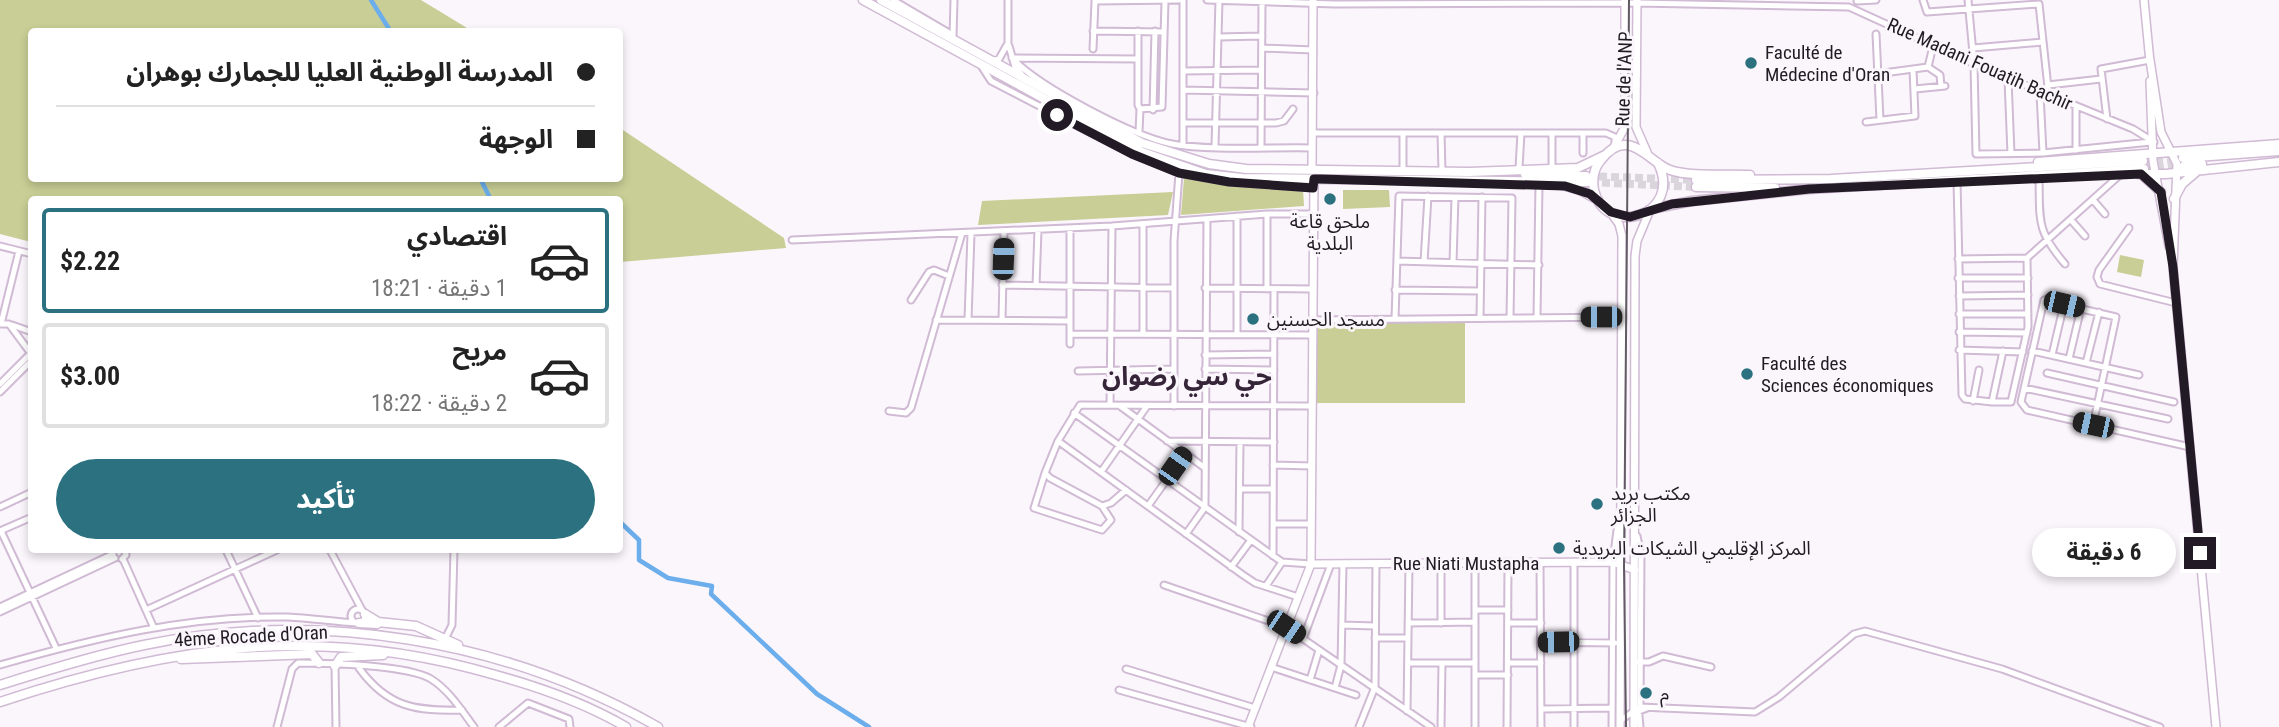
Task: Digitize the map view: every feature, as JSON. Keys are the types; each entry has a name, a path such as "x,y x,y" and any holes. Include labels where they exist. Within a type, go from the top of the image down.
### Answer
{"highway":[{"path":"863,0 1142,152 1177,166 1242,178 1313,183 1586,179 1442,171 1227,168 1182,158 1142,142 881,0"},
{"path":"2145,162 2154,142"},
{"path":"1983,179 2121,174 2172,151 2279,144"},
{"path":"1469,172 1519,168 1578,168 1609,152 1628,146 1647,152 1658,163 1678,171 1831,180"},
{"path":"2279,150 2183,162 2279,159"},
{"path":"1599,202 1594,192 1594,176 1609,152"},
{"path":"1809,189 1696,183 1831,180 1951,172 1995,165 2145,162 2157,174 2279,159"},
{"path":"1437,180 1539,185 1580,190 1611,212 1630,217 1692,201 1809,189 1983,179 2145,162"},
{"path":"2145,162 2161,192"},
{"path":"1650,210 1664,187 1658,163"},
{"path":"2174,199 2182,184 2199,170"},
{"path":"364,612 377,622 416,626 477,653"},
{"path":"358,623 404,627 400,634 377,635"},
{"name":"4ème Rocade d'Oran","path":"0,685 119,651 197,637 319,630 377,635 477,653 574,685 658,727"},
{"name":"4ème Rocade d'Oran","path":"0,702 150,659 271,646 355,647 404,654 514,680 574,702 626,727"},
{"path":"150,659 290,653 312,654 319,663"},
{"path":"335,666 340,658 347,656 404,654"}],"main road":[{"path":"2144,0 2154,142"},
{"path":"1312,169 1313,2"},
{"name":"Rue de l'ANP","path":"1609,152 1625,127 1631,2"},
{"name":"Rue de l'ANP","path":"1631,2 1636,127 1647,152"},
{"path":"2150,60 2161,132 2172,151 2177,173 2173,267"},
{"path":"2145,162 2157,174 2173,267 2216,727"},
{"path":"1249,727 1311,564 1313,183"},
{"path":"1634,727 1639,709 1635,570 1634,256 1650,210"},
{"path":"1611,212 1622,229 1620,515 1617,564 1621,723"},
{"name":"Rue Niati Mustapha","path":"1311,564 1574,562 1617,564 1635,570"}],"street":[{"path":"893,0 971,50"},
{"path":"909,9 914,0"},
{"path":"953,36 954,0"},
{"path":"1008,0 1008,43 1012,58 1027,80"},
{"path":"1093,49 1095,0 1181,0 1183,145"},
{"name":"Rue Madani Fouatih Bachir","path":"1207,0 1793,3 1849,7 2049,97 2133,129 2154,142"},
{"path":"1215,146 1219,0"},
{"path":"1860,11 1857,1 1875,0"},
{"path":"1923,0 1926,12 2006,3 2039,4 2049,97"},
{"path":"1968,0 1974,64 1974,151 1979,156 2043,153 2130,142 2154,142"},
{"path":"1140,109 1153,110 1162,107 1165,1"},
{"path":"1261,147 1262,2"},
{"path":"1093,31 1163,32"},
{"path":"1138,31 1139,132"},
{"path":"1153,110 1154,32"},
{"path":"1876,34 1880,120"},
{"path":"1218,37 1262,36"},
{"path":"1973,48 2043,42"},
{"path":"989,61 1003,55 1008,43"},
{"path":"1928,67 1933,46"},
{"path":"1262,48 1313,50"},
{"path":"1012,58 1138,60"},
{"path":"1012,58 1039,81 1139,132 1183,145 1312,148"},
{"path":"2107,119 2101,79 2103,68 2150,60"},
{"path":"982,67 991,80 1132,154 1179,173 1229,182 1313,183"},
{"path":"1876,74 1928,67 1940,75 1943,86 1915,89"},
{"path":"1183,71 1261,70"},
{"path":"1866,122 1915,116 1913,70"},
{"path":"2008,79 2011,154"},
{"path":"2048,85 2101,79"},
{"path":"1183,90 1314,93"},
{"path":"2040,93 2043,153"},
{"path":"2076,107 2076,150"},
{"path":"1183,123 1284,121 1293,109"},
{"path":"2130,142 2133,129"},
{"path":"1313,133 1610,133 1615,137 1609,152"},
{"path":"1403,171 1404,133"},
{"path":"1441,133 1442,171"},
{"path":"1519,168 1521,133"},
{"path":"1552,133 1552,169"},
{"path":"1583,133 1583,153"},
{"path":"1174,406 1175,221 1179,173"},
{"path":"1958,259 2027,258 2121,174"},
{"path":"2039,178 2040,228 2046,241 2064,264"},
{"path":"1957,181 1962,395 1973,401 2010,405 2027,333 2027,258"},
{"path":"1538,317 1539,185"},
{"path":"1395,319 1399,196 1512,198 1510,318"},
{"path":"1424,262 1428,197"},
{"path":"1452,263 1455,197"},
{"path":"1480,318 1482,197"},
{"path":"2094,200 2105,214"},
{"path":"1268,214 1274,334 1273,556"},
{"path":"792,240 971,234 1268,214 1312,214"},
{"path":"1237,216 1237,334"},
{"path":"1186,534 1205,507 1207,219"},
{"path":"2071,220 2085,236"},
{"path":"1143,223 1143,334"},
{"path":"1110,405 1112,226"},
{"path":"1070,228 1070,344"},
{"path":"2129,228 2099,270 2096,277 2100,284 2176,303"},
{"path":"1036,286 1038,230"},
{"path":"1002,320 1004,232"},
{"path":"889,411 906,413 911,408 962,233"},
{"path":"968,319 971,234"},
{"path":"0,246 28,253"},
{"path":"19,251 1,322 28,331"},
{"path":"1397,261 1539,265"},
{"path":"911,300 929,272 934,270 950,276"},
{"path":"1958,278 2028,278"},
{"path":"1002,285 1174,288"},
{"path":"1205,288 1312,289"},
{"path":"1395,290 1480,291"},
{"path":"1958,296 2028,295"},
{"path":"2093,425 2116,319 2099,312 2044,300 2021,402 2027,410 2093,425 2190,447"},
{"path":"2052,355 2064,304"},
{"path":"2069,359 2081,308"},
{"path":"2086,363 2099,312"},
{"path":"1959,314 2028,314"},
{"path":"1312,320 1622,317"},
{"path":"936,320 1070,321"},
{"path":"9,324 28,351"},
{"path":"1959,332 2027,333"},
{"path":"1070,334 1311,335"},
{"path":"1959,350 2023,352"},
{"path":"1993,402 2003,351"},
{"path":"2032,351 2139,375"},
{"path":"1205,355 1274,354"},
{"path":"0,384 28,358"},
{"path":"0,391 28,358"},
{"path":"1078,371 1174,369"},
{"path":"1205,369 1274,370"},
{"path":"1973,401 1979,370"},
{"path":"2047,373 2174,402"},
{"path":"2024,388 2168,419"},
{"path":"1045,474 1102,506 1111,520 1102,530 1034,508 1045,474 1058,441 1080,405 1311,406"},
{"path":"1119,405 1205,468"},
{"path":"1101,472 1147,406"},
{"path":"1074,413 1282,562 1311,564"},
{"path":"1058,441 1231,566 1265,586 1298,597"},
{"path":"1167,441 1274,442"},
{"path":"1239,531 1240,442"},
{"path":"1148,506 1185,454"},
{"path":"1273,466 1312,466"},
{"path":"1240,489 1273,489"},
{"path":"1102,506 1111,503 1126,490"},
{"path":"0,507 28,494"},
{"path":"28,519 1,531 56,649"},
{"path":"1273,524 1311,524"},
{"path":"1635,528 1641,555 1640,727"},
{"path":"1231,566 1251,540"},
{"path":"227,553 258,618"},
{"path":"146,610 270,553"},
{"path":"331,553 352,595 364,612"},
{"path":"445,639 452,625 454,553"},
{"path":"0,610 115,554 125,554 153,626"},
{"path":"1265,586 1282,562"},
{"path":"1574,562 1574,727"},
{"path":"1540,563 1541,727"},
{"path":"1303,639 1331,564"},
{"path":"1335,688 1342,665 1343,564"},
{"path":"1359,727 1375,687 1376,564"},
{"path":"1407,710 1409,564"},
{"path":"1441,564 1441,623"},
{"path":"1475,564 1475,727"},
{"path":"1507,727 1508,564"},
{"path":"1164,585 1286,627 1431,727"},
{"path":"352,595 351,614 358,623"},
{"path":"1475,610 1508,610"},
{"path":"335,620 364,612"},
{"path":"358,623 364,612"},
{"path":"0,665 153,626 258,618 358,623"},
{"path":"1408,623 1475,622"},
{"path":"1508,623 1541,623"},
{"path":"1342,625 1376,626"},
{"path":"1621,723 1639,709 1755,712 1779,697 1854,634 1865,631 2002,669 2160,727"},
{"path":"1375,638 1408,638"},
{"path":"1541,642 1617,643 1612,727"},
{"path":"1310,680 1320,650"},
{"path":"1639,662 1649,662 1663,656 1712,667"},
{"path":"277,727 294,666 319,663 404,671 426,676 441,687 474,727"},
{"path":"1408,663 1475,663"},
{"path":"1441,727 1442,663"},
{"path":"1508,663 1541,663"},
{"path":"335,666 336,727"},
{"path":"1271,667 1356,695"},
{"path":"359,668 377,689 411,708 462,710"},
{"path":"1126,669 1255,708"},
{"path":"1475,675 1507,675"},
{"path":"1119,690 1249,727"},
{"path":"499,727 528,702 569,719 570,727"},
{"path":"1542,709 1612,708"}],"green space":[{"path":"0,0 421,0 467,28 28,28 28,182 623,182 623,130 784,238 786,248 623,262 623,196 28,196 28,241 0,234"},
{"path":"1184,178 1303,189 1304,206 1181,215"},
{"path":"1343,190 1389,190 1390,207 1343,209"},
{"path":"1173,192 1168,215 978,225 982,201"},
{"path":"2120,255 2144,260 2141,277 2117,272"},
{"path":"1317,323 1465,323 1465,403 1316,403"}],"waterway":[{"path":"371,0 388,28"},
{"path":"482,182 489,196"},
{"path":"623,525 639,540 639,560 668,578 712,586 711,594 817,694 869,727"}],"tunnel":[{"path":"2143,161 2180,159"},
{"path":"2144,169 2183,166"},
{"path":"1587,176 1696,180"},
{"path":"1590,182 1696,187"}],"tram line":[{"path":"1626,727 1624,567 1629,0"}],"place":[{"name":"Faculté de Médecine d'Oran","path":"1751,63"},
{"name":"ملحق قاعة البلدية","path":"1330,199"},
{"name":"مسجد الحسنين","path":"1253,319"},
{"name":"Faculté des Sciences économiques","path":"1747,374"},
{"name":"مكتب بريد الجزائر","path":"1597,504"},
{"name":"المركز الإقليمي الشيكات البريدية","path":"1559,548"},
{"name":"م","path":"1646,693"}],"district":[{"name":"حي سي رضوان","path":"1187,376"}],"route":[{"path":"1057,115 1160,167 1207,180 1313,188 1314,179 1437,180 1445,183 1565,186 1590,194 1605,208 1624,217 1637,216 1672,204 1809,189 1983,179 2141,174 2161,192 2173,267 2200,553"}]}
